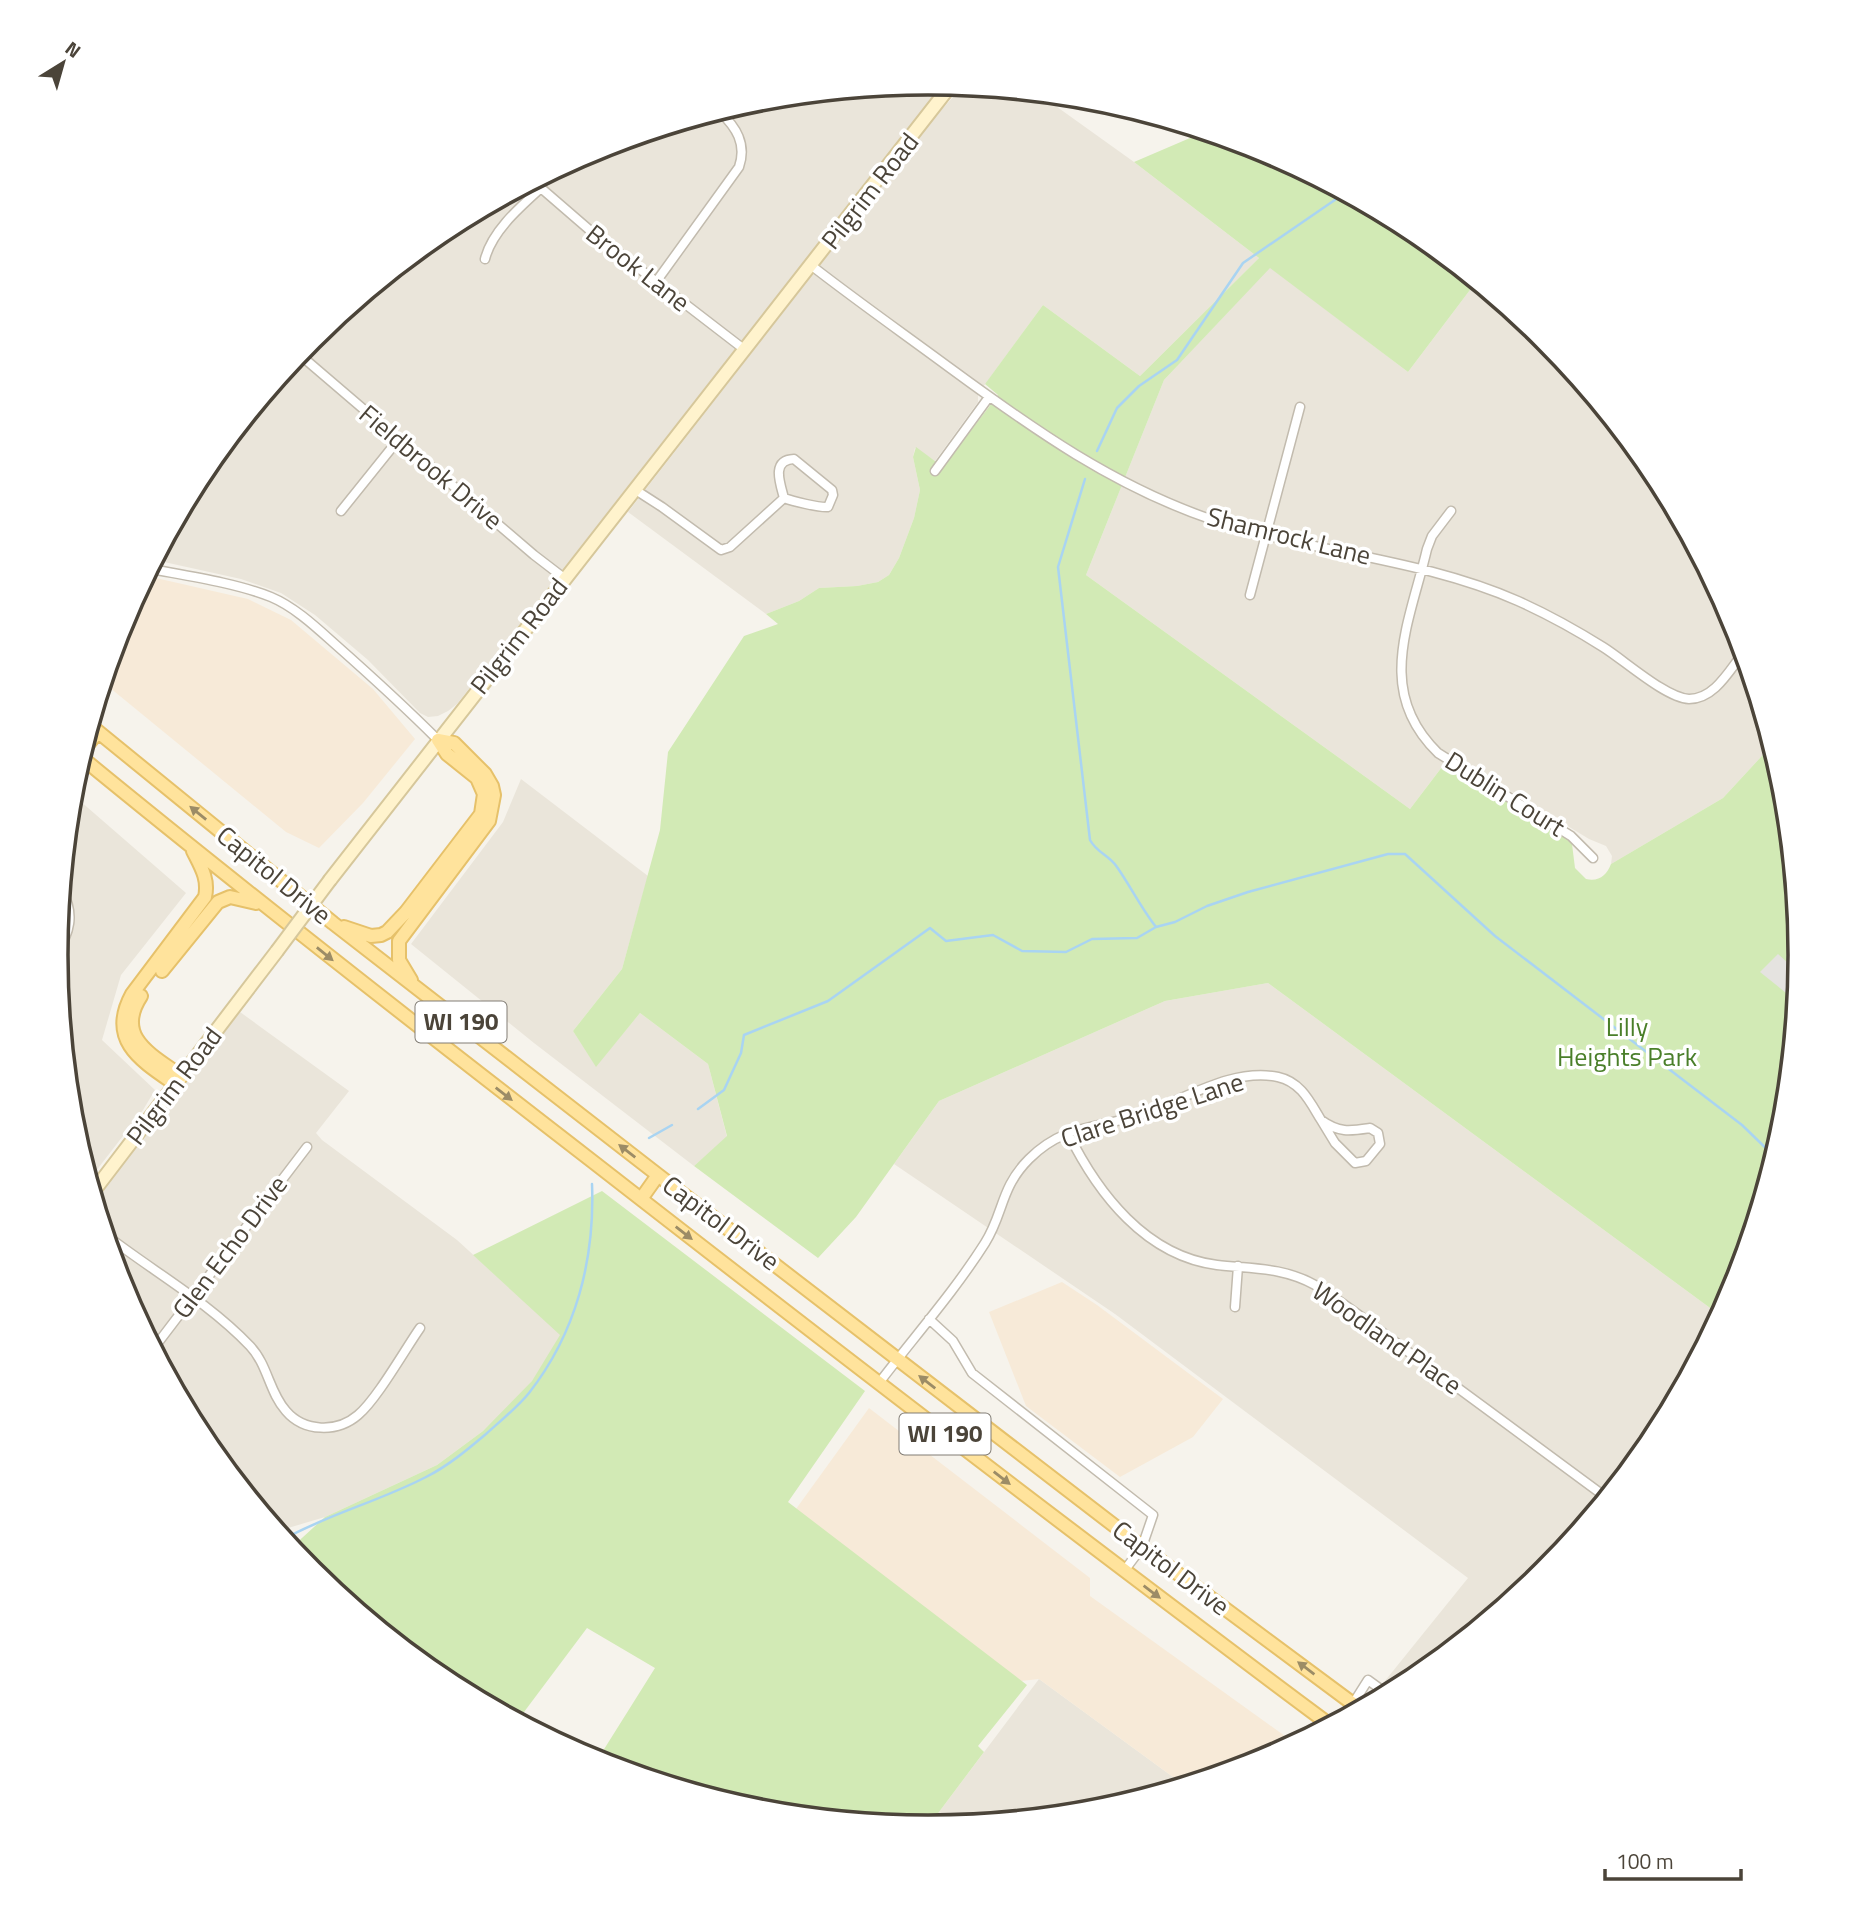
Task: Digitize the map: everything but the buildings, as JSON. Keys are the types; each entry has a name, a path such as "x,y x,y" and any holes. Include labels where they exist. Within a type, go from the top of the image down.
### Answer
{"main road":[{"name":"Pilgrim Road","path":"100,1183 438,740 943,96"},
{"name":"Capitol Drive","path":"98,732 415,987 1142,1547 1352,1704"},
{"path":"333,923 371,936 381,936 387,932 407,912 481,814 484,794 477,778 447,754 438,740"},
{"path":"415,987 399,960 399,941 489,821 493,809 492,786 485,774 454,743 438,740"},
{"name":"Capitol Drive","path":"91,764 264,905 640,1199 1322,1720"},
{"path":"178,1080 151,1068 132,1049 124,1034 122,1019 132,994 205,897 208,886 205,875 191,847"},
{"path":"178,1080 136,1040 132,1022 135,1005 218,902 230,897 264,905"},
{"path":"640,1199 658,1175"}],"street":[{"path":"656,282 739,167 742,151 739,135 728,120"},
{"name":"Brook Lane","path":"541,188 593,233 745,350"},
{"path":"485,259 497,233 531,193"},
{"name":"Shamrock Lane","path":"812,266 1051,441 1107,474 1171,504 1265,536 1423,568 1493,591 1562,622 1664,690 1682,698 1698,698 1713,690 1736,661"},
{"name":"Fieldbrook Drive","path":"307,361 564,578"},
{"path":"934,471 989,397"},
{"path":"1250,596 1300,407"},
{"path":"341,510 398,440"},
{"path":"794,459 832,490 833,495 828,507 819,508 783,498 777,472 780,464 794,459"},
{"path":"634,489 721,550 730,547 783,498"},
{"name":"Dublin Court","path":"1451,511 1432,536 1404,638 1399,669 1401,688 1412,720 1430,745 1447,760 1571,836 1593,858"},
{"path":"159,571 271,597 288,607 323,633 438,740"},
{"name":"Clare Bridge Lane","path":"879,1383 986,1242 1012,1180 1047,1144 1082,1127 1135,1117 1210,1086 1266,1076 1278,1077 1305,1093 1321,1120 1335,1143 1355,1163 1366,1161 1380,1144 1378,1133 1370,1128 1345,1132 1321,1120"},
{"name":"Woodland Place","path":"1068,1133 1077,1152 1102,1187 1140,1231 1158,1244 1208,1264 1276,1270 1301,1278 1600,1493"},
{"name":"Glen Echo Drive","path":"159,1340 307,1147"},
{"path":"119,1244 191,1297 251,1348 265,1367 278,1401 294,1418 316,1427 337,1426 351,1420 366,1406 420,1328"},
{"path":"1236,1307 1238,1266"},
{"path":"929,1319 953,1341 972,1373 1153,1515 1142,1547 1124,1571"},
{"path":"1360,1699 1368,1680 1379,1688"}],"shaded area":[{"path":"934,95 457,704 448,711 428,717 420,713 368,660 315,615 281,593 241,579 164,562 213,478 282,388 320,347 361,309 451,240 548,184 652,141 761,112 816,103 872,97"},
{"path":"954,96 1055,105 1259,258 1140,376 1043,305 978,394 978,402 935,461 915,448 913,457 920,490 914,518 899,558 889,575 878,582 857,586 819,588 799,601 766,614 628,512"},
{"path":"1270,267 1408,372 1471,289 1537,347 1575,388 1644,478 1700,575 1723,626 1743,679 1764,754 1723,798 1611,864 1612,856 1606,846 1589,839 1451,755 1410,809 1086,575 1164,380"},
{"path":"156,578 248,599 291,620 373,689 415,739 363,803 319,848 286,832 111,689 134,626"},
{"path":"521,779 648,876 622,969 573,1031 596,1066 640,1013 708,1064 727,1137 694,1166 411,944 503,822"},
{"path":"83,803 186,893 121,975 102,1040 155,1090 96,1171 85,1123 70,1012 70,899"},
{"path":"1778,954 1789,964 1788,994 1760,972"},
{"path":"1268,983 1712,1309 1673,1386 1644,1433 1575,1523 1537,1564 1496,1602 1452,1638 1380,1687 1468,1578 1115,1314 894,1164 939,1101 1165,1001"},
{"path":"240,1012 349,1091 316,1133 322,1140 457,1240 561,1335 534,1379 516,1400 483,1431 437,1465 325,1517 287,1528 246,1479 184,1386 134,1285 102,1190"},
{"path":"1062,1282 1223,1399 1193,1437 1120,1477 1026,1406 989,1312"},
{"path":"869,1408 1090,1578 1090,1596 1286,1737 1205,1770 1175,1779 1039,1679 1021,1681 796,1509"},
{"path":"1039,1679 1175,1779 1096,1799 1041,1808 936,1816"}],"green space":[{"name":"Lilly Heights Park","path":"1192,137 1205,141 1309,184 1359,211 1406,240 1471,289 1408,372 1270,268 1164,380 1086,575 1410,809 1445,763 1567,838 1572,844 1575,868 1586,879 1602,877 1611,864 1723,798 1764,754 1781,843 1787,899 1787,1012 1772,1123 1759,1178 1743,1232 1712,1309 1268,983 1165,1001 939,1101 856,1217 818,1258 694,1166 727,1136 708,1064 640,1013 596,1067 573,1031 622,969 660,830 668,752 744,636 778,624 766,614 799,601 819,588 857,586 878,582 889,575 899,558 914,518 920,490 913,457 916,447 943,467 998,395 985,384 1043,305 1140,376 1259,258 1134,162"},
{"path":"602,1191 865,1391 788,1502 1027,1685 978,1746 984,1752 936,1816 872,1814 761,1799 652,1770 603,1751 655,1668 587,1628 523,1713 451,1671 405,1638 361,1602 299,1541 325,1517 437,1465 483,1431 532,1381 560,1335 473,1255"}],"waterway":[{"path":"1097,451 1117,408 1139,386 1177,360 1243,263 1336,199"},
{"path":"1085,479 1058,567 1090,840 1117,867 1156,927"},
{"path":"698,1109 724,1090 741,1053 744,1035 828,1001 930,928 946,941 993,935 1022,951 1066,952 1092,939 1137,938 1156,927 1248,892 1388,854 1405,854 1495,936 1742,1125 1766,1148"},
{"path":"649,1138 672,1125"},
{"path":"293,1535 434,1473 472,1446 524,1399 559,1346 579,1294 590,1240 592,1184"}]}
